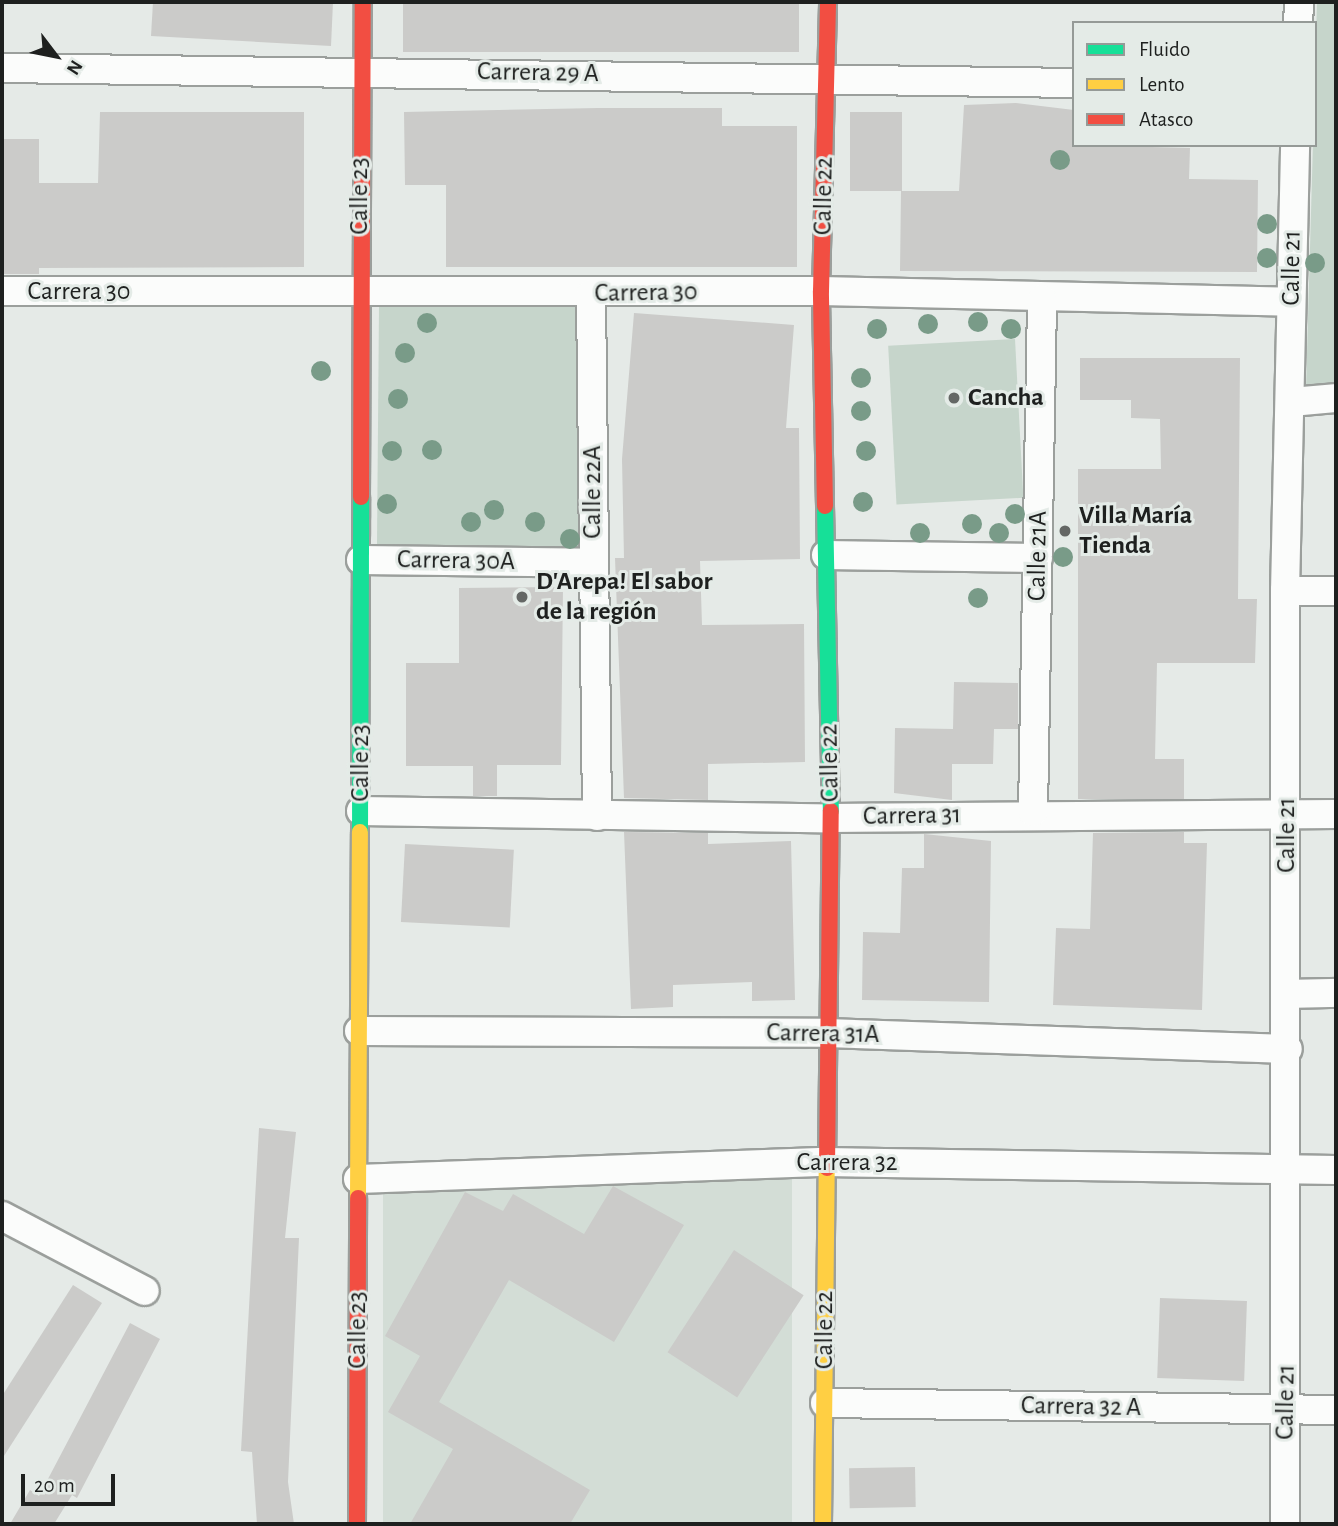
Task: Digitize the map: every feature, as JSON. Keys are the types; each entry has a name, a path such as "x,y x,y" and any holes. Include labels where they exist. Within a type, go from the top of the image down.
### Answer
{"street":[{"name":"Calle 23","path":"357,1524 363,2"},
{"name":"Calle 22","path":"823,1524 831,818 821,291 828,2"},
{"path":"1298,21 1299,2"},
{"name":"Carrera 29 A","path":"2,68 362,69 1072,83"},
{"name":"Calle 21","path":"1284,1524 1289,1170 1285,591 1295,147"},
{"name":"Carrera 30","path":"2,291 360,294 821,291 1042,299 1291,302"},
{"name":"Calle 22A","path":"591,294 597,816"},
{"name":"Calle 21A","path":"1033,813 1042,299"},
{"path":"1291,402 1336,398"},
{"path":"826,555 1038,558"},
{"name":"Carrera 30A","path":"361,559 593,564"},
{"path":"1285,591 1336,591"},
{"name":"Carrera 31","path":"361,811 831,818 1033,813 1336,814"},
{"path":"1287,994 1336,993"},
{"name":"Carrera 31A","path":"359,1031 827,1032 1288,1049"},
{"name":"Carrera 32","path":"358,1179 826,1162 1336,1170"},
{"path":"2,1216 145,1291"},
{"name":"Carrera 32 A","path":"825,1404 1336,1410"}],"shaded area":[{"path":"1317,2 1336,2 1336,386 1306,389 1313,147 1317,147"},
{"path":"379,306 580,306 578,549 386,549 377,544"},
{"name":"Cancha","path":"1015,339 1023,498 896,504 888,346"},
{"path":"383,1179 792,1179 792,1524 383,1524"}],"building":[{"path":"153,2 333,2 331,46 151,36"},
{"path":"403,2 799,2 799,52 403,52"},
{"path":"1016,103 1072,110 1072,147 1190,148 1189,179 1258,180 1257,272 900,271 901,191 959,191 964,105"},
{"path":"722,108 722,126 797,126 797,267 446,267 446,185 405,185 404,112"},
{"path":"100,112 304,112 304,267 39,268 39,274 2,274 2,139 39,139 39,183 98,183"},
{"path":"850,112 902,112 902,191 850,191"},
{"path":"634,313 794,325 786,428 799,428 800,559 700,561 702,625 804,624 805,762 708,764 708,800 624,798 615,558 624,558 622,459"},
{"path":"1080,358 1240,358 1238,599 1257,599 1255,663 1157,663 1155,759 1184,759 1184,799 1078,799 1078,469 1161,469 1160,419 1131,418 1131,400 1080,400"},
{"path":"563,587 561,765 497,765 497,796 473,796 473,766 406,766 406,663 459,663 459,588"},
{"path":"954,682 1018,683 1018,729 994,729 993,764 952,764 952,800 894,793 895,728 953,729"},
{"path":"624,832 708,833 708,844 791,841 795,1000 752,1001 752,982 673,985 673,1007 631,1009"},
{"path":"1184,832 1184,843 1207,843 1202,1010 1053,1005 1056,928 1090,929 1093,833"},
{"path":"924,834 991,841 989,1002 862,1000 863,932 900,933 902,868 924,868"},
{"path":"405,844 514,850 510,928 401,922"},
{"path":"259,1128 296,1132 285,1238 299,1238 288,1482 294,1524 257,1524 252,1452 241,1451"},
{"path":"613,1186 684,1225 614,1342 509,1280 439,1402 590,1490 570,1524 410,1524 453,1449 388,1412 420,1356 385,1336 465,1192 503,1211 513,1194 584,1234"},
{"path":"734,1250 804,1295 737,1398 668,1352"},
{"path":"73,1285 102,1303 2,1459 2,1396"},
{"path":"1160,1298 1247,1301 1244,1381 1157,1378"},
{"path":"130,1323 160,1339 77,1498 72,1495 54,1524 10,1524 30,1490 39,1496"},
{"path":"915,1467 916,1507 850,1508 849,1468"}],"traffic: fast":[{"path":"360,832 361,497"},
{"path":"825,506 831,811"}],"traffic: slow":[{"path":"358,1198 360,832"},
{"path":"823,1524 827,1168"}],"traffic: jam":[{"path":"361,497 363,2"},
{"path":"825,506 821,291 828,2"},
{"path":"827,1168 831,811"},
{"path":"357,1524 358,1198"}],"place":[{"name":"Cancha","path":"954,398"},
{"name":"Villa María Tienda","path":"1065,531"},
{"name":"D'Arepa! El sabor de la región","path":"522,597"}]}
